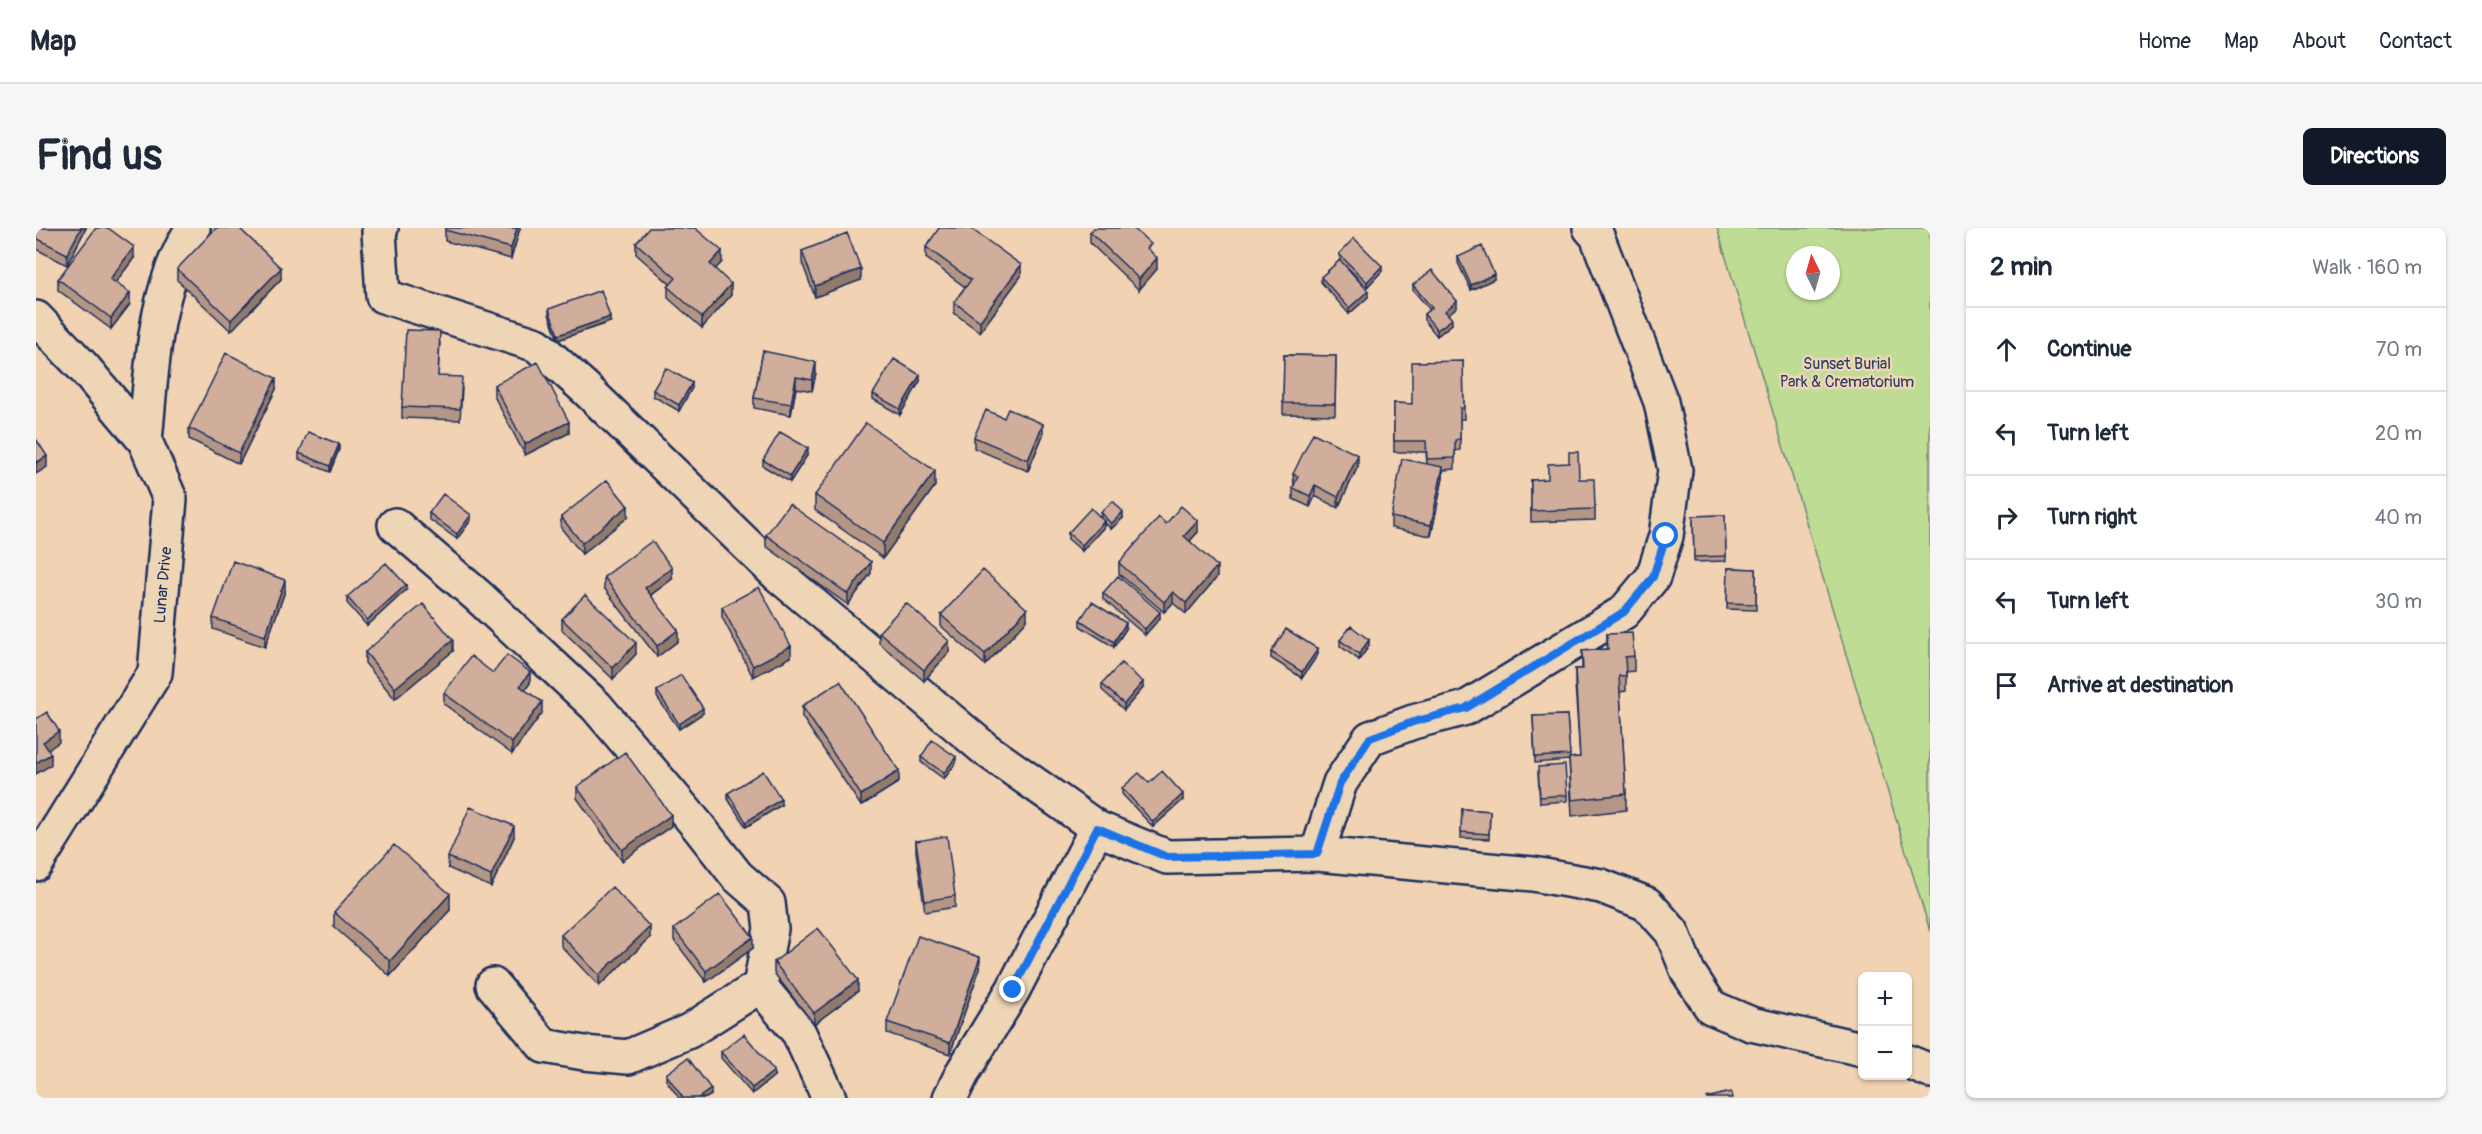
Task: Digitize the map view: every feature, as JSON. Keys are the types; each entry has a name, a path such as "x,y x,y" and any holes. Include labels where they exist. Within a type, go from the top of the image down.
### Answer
{"street":[{"path":"145,441 163,294 179,250 193,228"},
{"path":"381,228 379,231 383,296 537,345 586,389 777,574 985,749 1097,828 1167,857 1317,854 1533,874 1601,886 1647,904 1672,932 1688,972 1711,1007 1751,1024 1858,1048"},
{"path":"1317,854 1340,783 1370,738 1413,722 1466,708 1624,612 1653,577 1666,536 1675,470 1661,402 1598,236 1590,228"},
{"name":"Lunar Drive","path":"36,318 84,368 145,441 170,499 155,673 36,864"},
{"path":"395,525 479,597 596,706 737,876 768,903 771,929 760,986 689,1031 627,1057 544,1046 493,985"},
{"path":"951,1098 964,1070 1013,990 1097,828"},
{"path":"760,986 799,1033 829,1098"},
{"path":"1912,1064 1930,1071"}],"green space":[{"name":"Sunset Burial Park & Crematorium","path":"1717,228 1930,228 1930,931"}],"building":[{"path":"36,228 81,228 67,254 36,238"},
{"path":"96,228 108,228 134,247 110,279 130,293 111,318 58,279"},
{"path":"216,228 239,228 281,268 231,320 177,269"},
{"path":"446,228 517,228 511,248 445,230"},
{"path":"649,228 695,228 722,251 710,264 731,284 702,317 668,287 676,278 636,243"},
{"path":"939,228 970,228 1021,265 980,321 954,302 971,280 926,247"},
{"path":"1094,228 1133,228 1151,244 1147,248 1157,258 1139,279 1090,232"},
{"path":"847,233 861,269 815,286 802,251"},
{"path":"1354,238 1382,266 1367,282 1339,254"},
{"path":"1482,246 1494,274 1471,285 1458,257"},
{"path":"1340,260 1368,291 1349,308 1321,277"},
{"path":"1432,270 1457,301 1445,311 1452,319 1437,330 1424,314 1432,308 1413,285"},
{"path":"601,290 610,317 558,335 549,309"},
{"path":"406,330 440,331 438,376 462,377 460,409 402,407"},
{"path":"763,351 816,362 812,380 796,377 791,404 754,398"},
{"path":"226,353 276,378 239,453 189,428"},
{"path":"1284,355 1336,356 1335,404 1283,403"},
{"path":"894,359 920,375 900,409 873,394"},
{"path":"1463,361 1464,408 1460,408 1460,439 1455,440 1455,458 1427,459 1426,441 1394,441 1394,403 1412,404 1412,362"},
{"path":"538,362 569,422 525,444 494,385"},
{"path":"666,368 692,383 679,405 653,390"},
{"path":"1008,409 1043,424 1028,460 974,437 986,410 1004,418"},
{"path":"866,423 935,471 883,543 815,495"},
{"path":"308,432 339,444 330,466 299,453"},
{"path":"780,432 808,448 790,476 763,460"},
{"path":"1313,433 1358,455 1338,497 1315,485 1310,496 1293,488 1298,476 1293,474"},
{"path":"36,439 47,456 36,463"},
{"path":"1569,452 1578,452 1579,479 1594,479 1595,509 1531,511 1531,480 1548,479 1548,464 1569,463"},
{"path":"1402,459 1443,467 1431,525 1391,517"},
{"path":"607,480 628,506 582,543 561,517"},
{"path":"443,494 471,515 457,534 429,513"},
{"path":"1113,501 1123,512 1111,524 1101,512"},
{"path":"789,504 871,562 848,594 766,535"},
{"path":"1181,506 1198,521 1184,536 1217,566 1186,603 1173,592 1164,602 1119,563 1159,517 1166,524"},
{"path":"1091,508 1104,521 1082,545 1068,533"},
{"path":"1725,515 1726,556 1694,557 1693,516"},
{"path":"652,541 672,568 645,588 678,630 657,646 604,577"},
{"path":"233,561 285,580 265,636 213,618"},
{"path":"386,563 406,585 367,620 347,597"},
{"path":"1728,568 1756,569 1756,604 1727,603"},
{"path":"983,570 1027,609 985,654 941,615"},
{"path":"1118,576 1160,612 1145,629 1103,593"},
{"path":"759,587 791,646 753,666 722,607"},
{"path":"585,595 636,643 613,668 562,619"},
{"path":"1092,602 1126,623 1114,642 1080,620"},
{"path":"906,603 949,641 924,670 879,632"},
{"path":"423,604 453,640 395,688 365,652"},
{"path":"1351,626 1369,640 1359,654 1340,640"},
{"path":"1286,629 1318,649 1302,672 1271,652"},
{"path":"1632,633 1634,656 1625,657 1626,676 1619,676 1626,794 1572,800 1569,758 1580,757 1575,669 1583,669 1582,651 1608,649 1607,634"},
{"path":"507,655 530,672 520,686 542,702 512,743 444,693 471,656 493,673"},
{"path":"1121,663 1143,682 1124,704 1102,684"},
{"path":"681,675 703,708 679,724 657,691"},
{"path":"840,681 899,771 861,795 802,706"},
{"path":"47,712 59,731 43,742 51,754 36,763 36,719"},
{"path":"1567,715 1570,755 1535,757 1533,716"},
{"path":"932,740 956,757 944,773 921,757"},
{"path":"625,752 671,815 622,850 577,787"},
{"path":"1565,765 1567,795 1540,797 1538,767"},
{"path":"763,771 781,799 746,822 728,793"},
{"path":"1162,771 1183,794 1153,822 1122,788 1139,773 1149,783"},
{"path":"470,807 514,826 491,876 448,857"},
{"path":"1462,809 1490,811 1489,834 1461,832"},
{"path":"947,836 955,896 925,901 916,841"},
{"path":"394,845 450,894 390,961 334,912"},
{"path":"612,887 650,927 599,975 561,935"},
{"path":"720,894 753,937 706,971 674,929"},
{"path":"818,928 858,980 814,1013 774,962"},
{"path":"918,936 980,957 950,1043 887,1022"},
{"path":"744,1034 774,1071 752,1088 721,1052"},
{"path":"688,1058 711,1089 698,1098 683,1098 666,1074"},
{"path":"1731,1092 1732,1098 1706,1098"}],"route":[{"path":"1013,990 1097,828 1167,857 1317,854 1340,783 1370,738 1413,722 1466,708 1624,612 1653,577 1666,536"}]}
